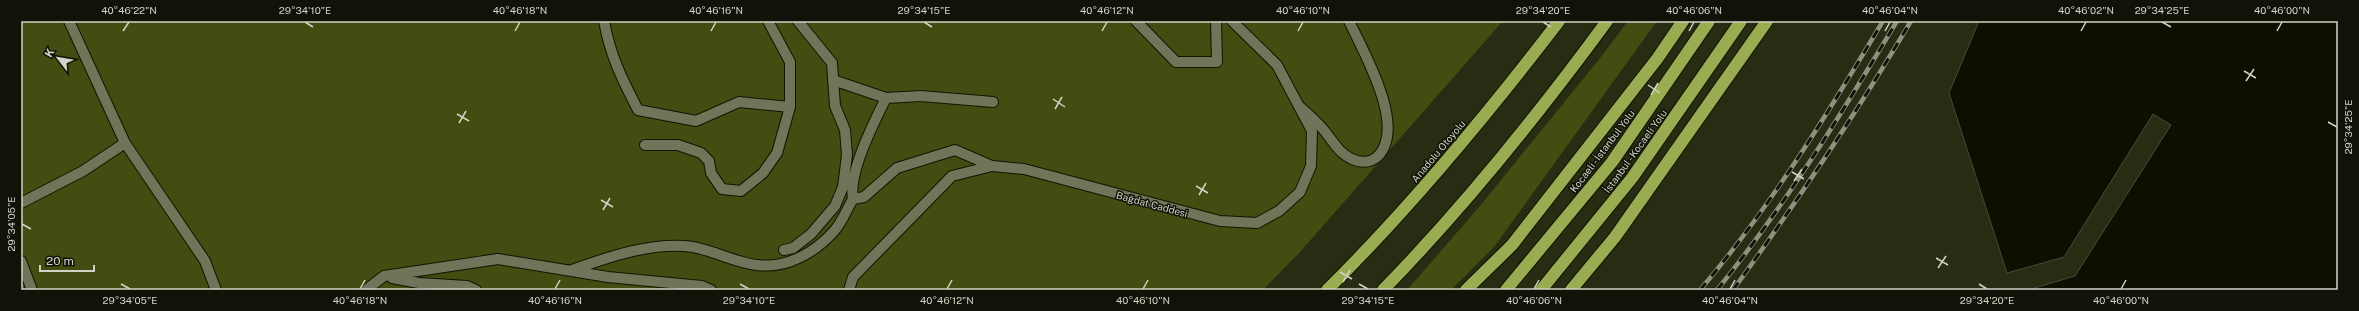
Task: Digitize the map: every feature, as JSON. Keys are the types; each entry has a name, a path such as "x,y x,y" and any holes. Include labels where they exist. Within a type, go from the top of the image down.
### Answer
{"highway":[{"name":"Anadolu Otoyolu","path":"1327,290 1369,248 1433,176 1559,21"},
{"path":"1383,290 1468,196 1566,76 1607,21"},
{"path":"1466,290 1512,245 1657,59 1683,21"},
{"name":"Kocaeli - İstanbul Yolu","path":"1506,290 1612,162 1709,21"},
{"name":"İstanbul - Kocaeli Yolu","path":"1541,290 1632,178 1741,21"},
{"path":"1571,290 1619,231 1767,21"}],"street":[{"path":"69,21 125,144 205,260 216,290"},
{"path":"604,21 608,48 616,68 638,110 696,121 739,102 790,106"},
{"path":"645,145 678,145 701,153 709,161 711,173 722,189 741,191 763,173 778,153 790,106 790,62 768,21"},
{"path":"784,250 793,248 811,234 835,206 843,187 847,154 845,130 835,106 832,63 798,21"},
{"path":"1136,21 1176,62 1218,62 1216,21"},
{"name":"Bağdat Caddesi","path":"849,290 853,278 952,176 992,166 1024,169 1220,221 1257,223 1280,212 1300,192 1311,166 1312,131 1277,65 1232,21"},
{"path":"1299,106 1323,129 1339,150 1351,159 1362,162 1372,160 1381,153 1386,143 1388,121 1378,81 1349,21"},
{"path":"833,80 886,98 921,96 993,102"},
{"path":"570,270 609,256 653,248 692,247 757,265 779,264 805,256 835,230 853,199 851,188 870,128 886,98"},
{"path":"21,204 83,171 125,144"},
{"path":"853,199 864,197 897,168 955,150 992,166"},
{"path":"366,290 384,276 498,258 608,277 702,286 711,290"},
{"path":"21,261 32,290"},
{"path":"384,276 419,283 467,286 476,290"}],"green space":[{"path":"21,21 1503,21 1300,252 1263,290 21,290"},
{"path":"1628,21 1657,21 1494,247 1451,290 1407,290 1480,206 1601,57"}],"shaded area":[{"path":"1979,21 2338,21 2338,290 2028,290 2075,276 2171,125 2153,114 2064,257 2007,273 1949,93"}],"railway":[{"path":"1700,290 1726,259 1774,193 1819,125 1883,21"},
{"path":"1717,290 1766,225 1812,158 1897,21"},
{"path":"1733,290 1825,158 1911,21"}]}
